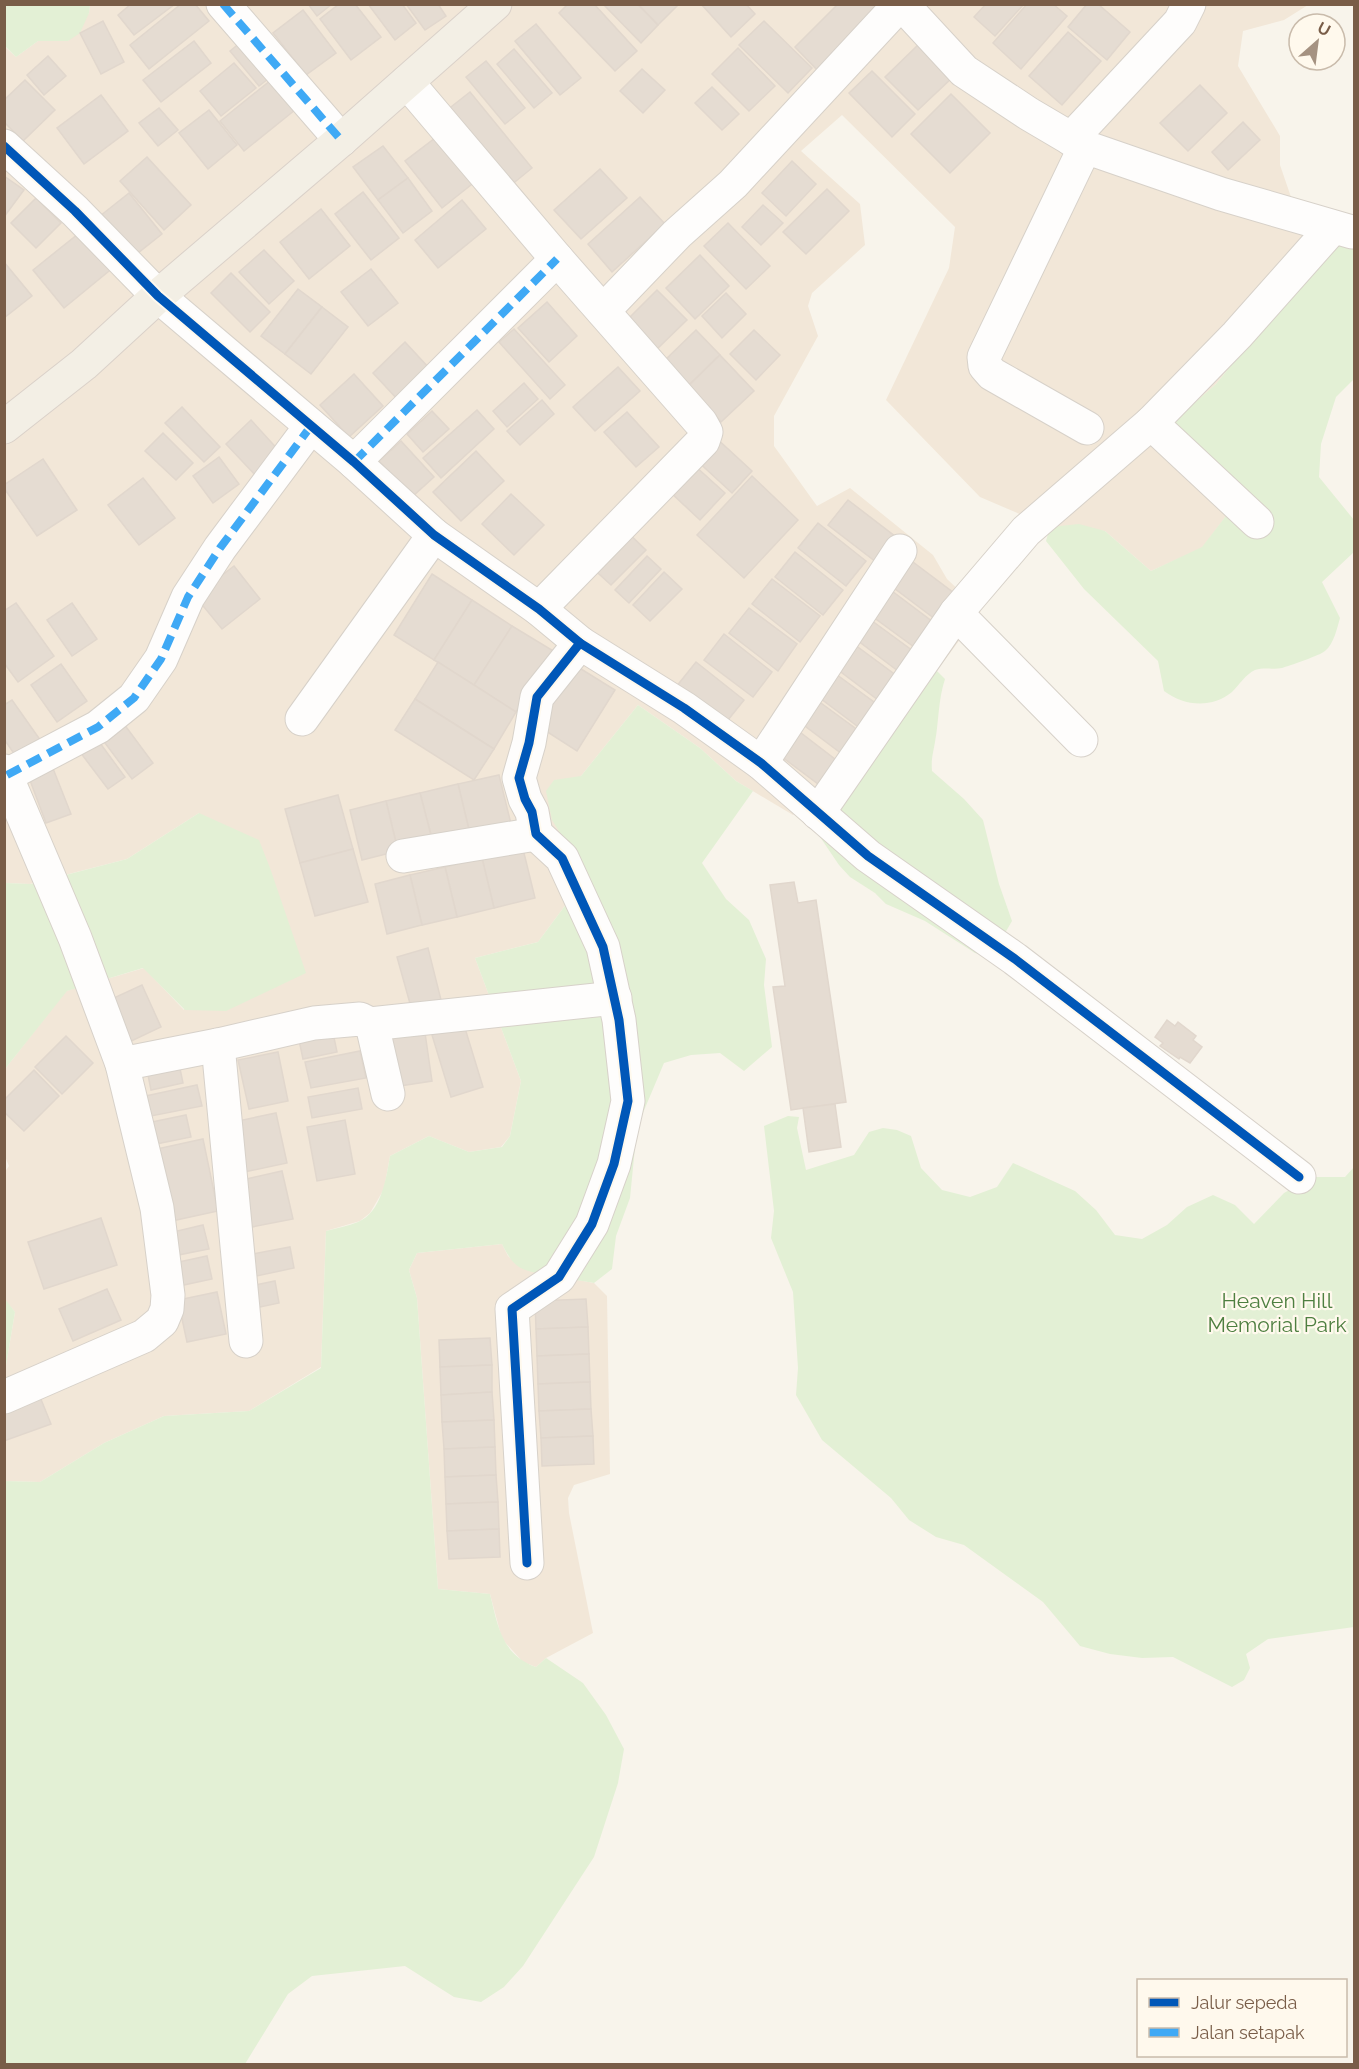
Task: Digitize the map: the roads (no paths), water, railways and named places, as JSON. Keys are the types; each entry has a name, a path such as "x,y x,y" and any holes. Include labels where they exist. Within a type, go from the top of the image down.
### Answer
{"main road":[{"path":"4,428 84,364 158,296 341,140 495,4"}],"street":[{"path":"223,4 341,140"},
{"path":"603,311 677,234 733,184 901,4 964,71 1078,143 1221,194 1344,230 1151,423 1026,531 956,613 818,813"},
{"path":"1087,428 992,374 985,366 984,357 1078,143 1180,22 1189,4"},
{"path":"407,82 557,259 701,423 706,432 703,441 538,609"},
{"path":"4,146 75,211 158,296 354,462 434,535 538,609 580,643 684,708 761,763 868,856 1032,972 1299,1177"},
{"path":"354,462 557,259"},
{"path":"1151,423 1257,522"},
{"path":"4,1396 144,1336 162,1321 167,1309 168,1294 157,1208 122,1064 75,938 6,773 98,727 134,698 161,659 188,597 220,548 310,426"},
{"path":"302,719 434,535"},
{"path":"761,763 900,551"},
{"path":"956,613 1081,740"},
{"path":"527,1563 512,1309 559,1277 592,1224 614,1164 628,1101 615,998 603,947 562,858 536,834 532,812 525,799 519,778 529,743 537,696 580,643"},
{"path":"403,856 536,834"},
{"path":"122,1064 218,1046 314,1023 360,1019 370,1024 615,998"},
{"path":"370,1024 388,1094"},
{"path":"218,1046 246,1341"}],"park label":[{"name":"Heaven Hill Memorial Park","path":"1277,1313"}]}
